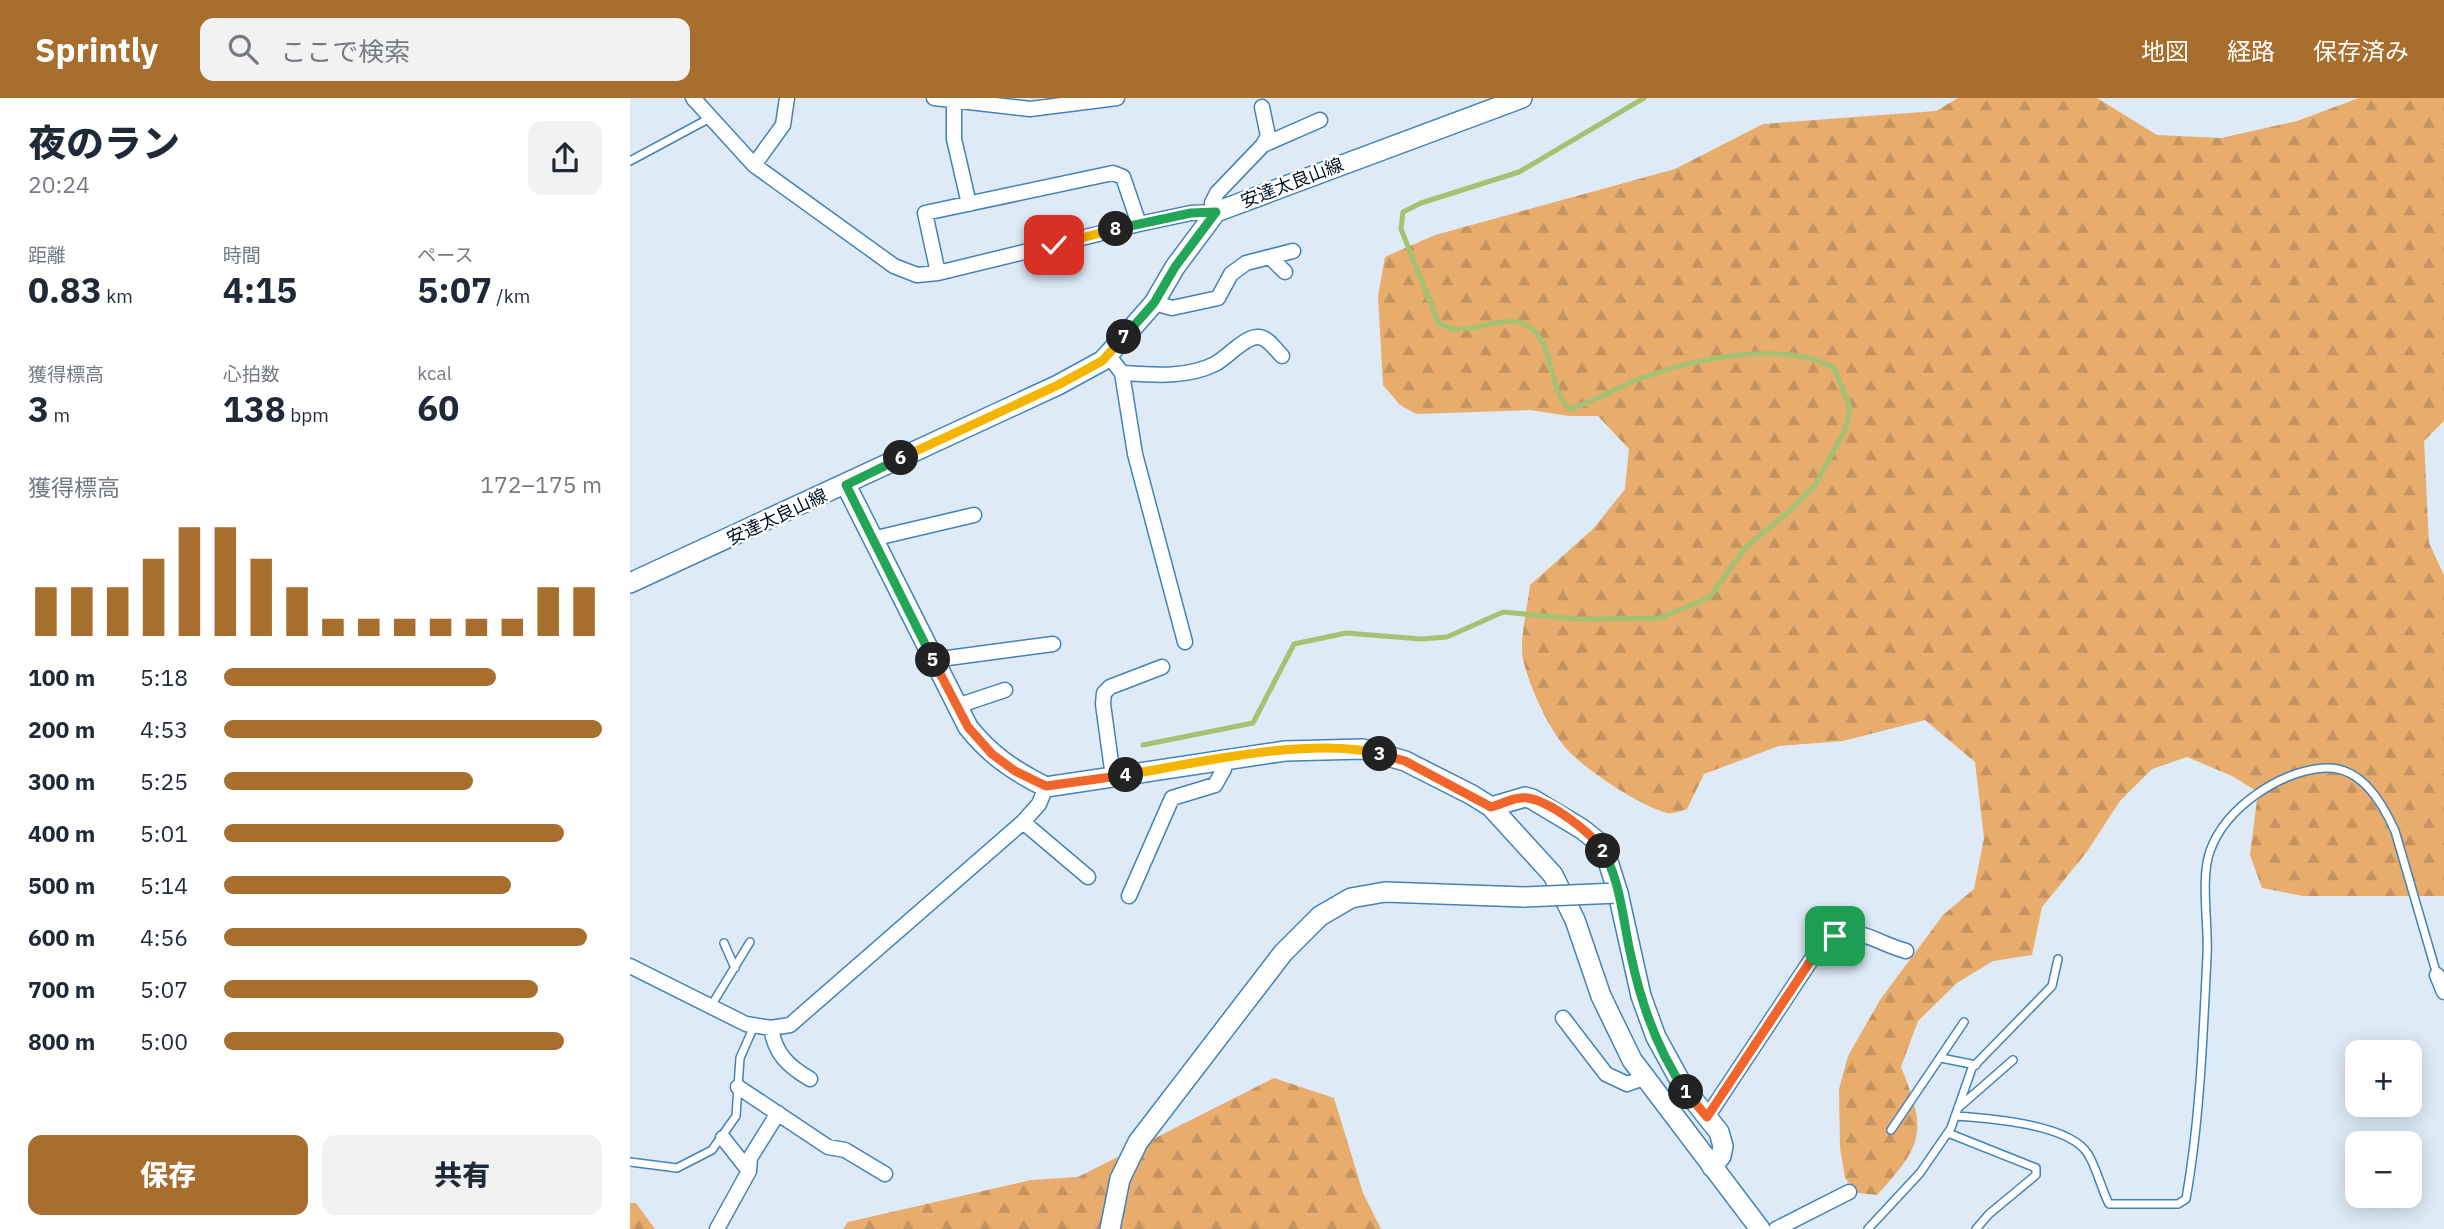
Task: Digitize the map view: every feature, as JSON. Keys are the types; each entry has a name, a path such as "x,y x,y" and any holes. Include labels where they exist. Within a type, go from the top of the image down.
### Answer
{"street":[{"path":"692,98 754,165 894,266 917,275 938,273 1139,223 1191,213 1216,212 1212,203 1217,193 1263,145 1268,136 1262,107"},
{"path":"754,165 783,125 787,98"},
{"path":"934,98 997,102 1030,109 1117,98"},
{"name":"安達太良山線","path":"630,583 1058,385 1108,355 1154,303 1175,267 1216,212 1511,100"},
{"path":"954,101 954,139 969,204"},
{"path":"1263,145 1320,120"},
{"path":"938,273 925,213 1120,173 1129,189 1139,223"},
{"path":"1154,303 1172,308 1218,298 1231,274 1246,263 1293,251"},
{"path":"1271,258 1285,272"},
{"path":"1122,373 1188,373 1214,364 1249,339 1258,337 1265,338 1282,356"},
{"path":"1108,355 1122,373 1135,454 1185,642"},
{"path":"846,485 968,727 992,754 1015,771 1046,786 1285,751 1363,750 1405,761 1491,807 1553,874 1565,897 1605,1006 1644,1078 1760,1229"},
{"path":"872,539 974,515"},
{"path":"933,660 1054,644"},
{"path":"1113,777 1102,705 1104,693 1110,687 1162,667"},
{"path":"957,706 1005,690"},
{"path":"1129,896 1172,798 1214,785 1224,769 1226,758"},
{"path":"630,966 754,1026 771,1028 790,1025 1023,822 1039,804 1046,786"},
{"path":"1491,807 1525,797 1563,816 1597,841 1606,855 1618,893 1641,996 1656,1037 1684,1088 1719,1132 1723,1146 1721,1156 1712,1167"},
{"path":"1023,822 1088,877"},
{"path":"1110,1229 1120,1179 1138,1142 1283,953 1320,916 1351,898 1385,892 1524,897 1618,893"},
{"path":"1707,1117 1821,945 1847,932 1906,951"},
{"path":"2441,977 2444,992"},
{"path":"1563,1018 1606,1074 1627,1084 1644,1078"},
{"path":"771,1028 773,1041 783,1061 810,1079"},
{"path":"738,1087 828,1147 845,1150 885,1174"},
{"path":"717,1229 749,1171 750,1158 778,1114"},
{"path":"723,1138 749,1171"},
{"path":"1776,1229 1849,1192"}],"lane":[{"path":"630,161 710,118"},
{"path":"1956,1112 2068,1135 2088,1154 2109,1204 2178,1204 2186,1199 2192,1164 2206,980 2210,852 2223,826 2243,805 2280,781 2315,769 2336,767 2360,778 2387,813 2441,977"},
{"path":"711,1006 750,942"},
{"path":"724,943 735,968"},
{"path":"1868,1229 1920,1173 1948,1133 1976,1065 2052,986 2058,959"},
{"path":"1891,1130 1964,1022"},
{"path":"630,1161 677,1168 712,1150 736,1116 740,1058 754,1026"},
{"path":"1941,1058 1976,1065"},
{"path":"1956,1112 2013,1060"},
{"path":"1948,1133 2036,1168 2036,1175 1989,1214 1976,1229"}],"green space":[{"path":"1958,98 2097,98 2157,135 2221,138 2297,121 2359,98 2444,98 2444,421 2424,441 2429,543 2444,575 2444,896 2303,896 2262,888 2250,855 2258,792 2232,776 2187,757 2152,769 2120,801 2086,853 2042,907 2032,955 1993,961 1957,983 1918,1021 1901,1067 1915,1107 1916,1136 1904,1162 1877,1195 1858,1193 1845,1178 1840,1148 1839,1089 1848,1056 1880,1000 1943,915 1974,889 1984,838 1975,762 1925,720 1843,741 1779,746 1704,774 1687,809 1669,813 1627,795 1584,765 1557,737 1534,693 1523,659 1524,623 1530,585 1594,528 1625,489 1629,449 1598,416 1569,416 1530,410 1416,414 1400,405 1383,385 1378,296 1385,257 1435,235 1675,169 1763,124 1936,111"},
{"path":"1274,1078 1334,1098 1363,1193 1381,1229 843,1229 848,1222 1031,1180 1078,1177"},
{"path":"630,1203 636,1203 655,1229 630,1229"}],"waterway":[{"path":"1143,745 1253,723 1294,644 1346,633 1421,639 1447,637 1503,612 1579,619 1660,618 1710,597 1745,548 1793,508 1815,485 1846,428 1850,407 1834,368 1812,359 1788,355 1735,355 1656,373 1570,409 1557,390 1542,342 1536,332 1526,325 1504,322 1459,329 1448,328 1438,322 1401,229 1403,212 1421,203 1519,172 1644,98"}],"route":[{"path":"1054,245 1139,223 1191,213 1216,212 1175,267 1154,303 1102,361 1058,385 846,485 951,697 968,727 992,754 1015,771 1046,786 1221,758 1285,751 1363,750 1405,761 1491,807 1525,797 1548,807 1597,841 1606,855 1618,893 1641,996 1656,1037 1684,1088 1707,1117 1821,945 1835,936"}]}
